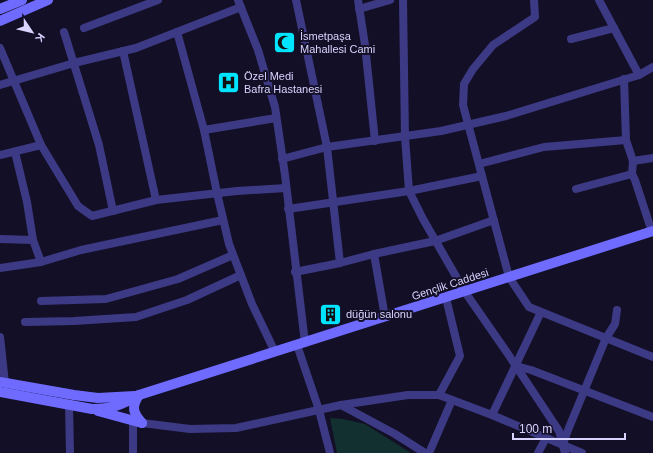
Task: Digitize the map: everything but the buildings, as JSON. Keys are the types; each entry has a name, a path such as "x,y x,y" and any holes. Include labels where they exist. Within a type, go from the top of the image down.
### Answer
{"main road":[{"path":"0,10 22,0"},
{"path":"0,21 48,0"},
{"name":"Gençlik Caddesi","path":"139,395 509,278 652,231"},
{"path":"3,382 98,398 139,395"},
{"path":"0,392 92,409 137,422"},
{"path":"92,409 118,406 139,395"},
{"path":"137,422 133,406 139,395"},
{"path":"110,397 137,422"}],"street":[{"path":"84,28 158,0"},
{"path":"296,0 327,147 340,264"},
{"path":"358,0 366,45 375,141"},
{"path":"359,9 390,0"},
{"path":"403,0 405,137 409,191 435,241 465,292 559,430 564,449"},
{"path":"534,0 535,17 493,45 473,69 464,84 463,105 509,278 529,307 653,357"},
{"path":"599,0 638,75"},
{"path":"0,85 74,63 136,48 176,32 239,3 258,50 275,107 286,188 301,344 330,453"},
{"path":"571,39 614,28"},
{"path":"64,32 99,145 113,211"},
{"path":"176,32 204,130 223,220 233,254 252,304 275,352"},
{"path":"0,48 41,145 78,206 92,216 156,200 217,193 286,188"},
{"path":"123,51 156,200"},
{"path":"282,159 327,147 441,132 506,116 638,75 653,67"},
{"path":"624,79 626,140 633,160 632,174 652,231"},
{"path":"204,130 276,118"},
{"path":"479,164 544,147 626,140"},
{"path":"0,155 41,145"},
{"path":"15,152 27,202 33,240 41,262"},
{"path":"633,160 653,158"},
{"path":"576,189 632,174"},
{"path":"288,209 409,191 482,176"},
{"path":"0,268 41,262 81,250 223,220"},
{"path":"295,272 340,264 374,254 435,241 494,220"},
{"path":"0,238 33,240"},
{"path":"41,302 106,299 178,279 233,254"},
{"path":"374,254 385,317"},
{"path":"25,322 74,321 136,317 187,300 241,275"},
{"path":"439,396 460,356 446,298"},
{"path":"564,449 568,430 606,338 615,324 618,310"},
{"path":"492,415 542,312"},
{"path":"0,337 3,382"},
{"path":"516,366 585,390 653,417"},
{"path":"133,453 137,422 190,429 236,428 341,405 408,395 439,396 452,400 546,438 564,449 582,453"},
{"path":"429,453 452,400"},
{"path":"69,405 70,453"},
{"path":"341,405 395,434 425,453"},
{"path":"538,453 546,438"}],"green space":[{"path":"330,418 343,419 365,424 411,453 337,453"}],"place":[{"name":"İsmetpaşa Mahallesi Cami","path":"284,42"},
{"name":"Özel Medi Bafra Hastanesi","path":"228,82"},
{"name":"düğün salonu","path":"330,314"}]}
